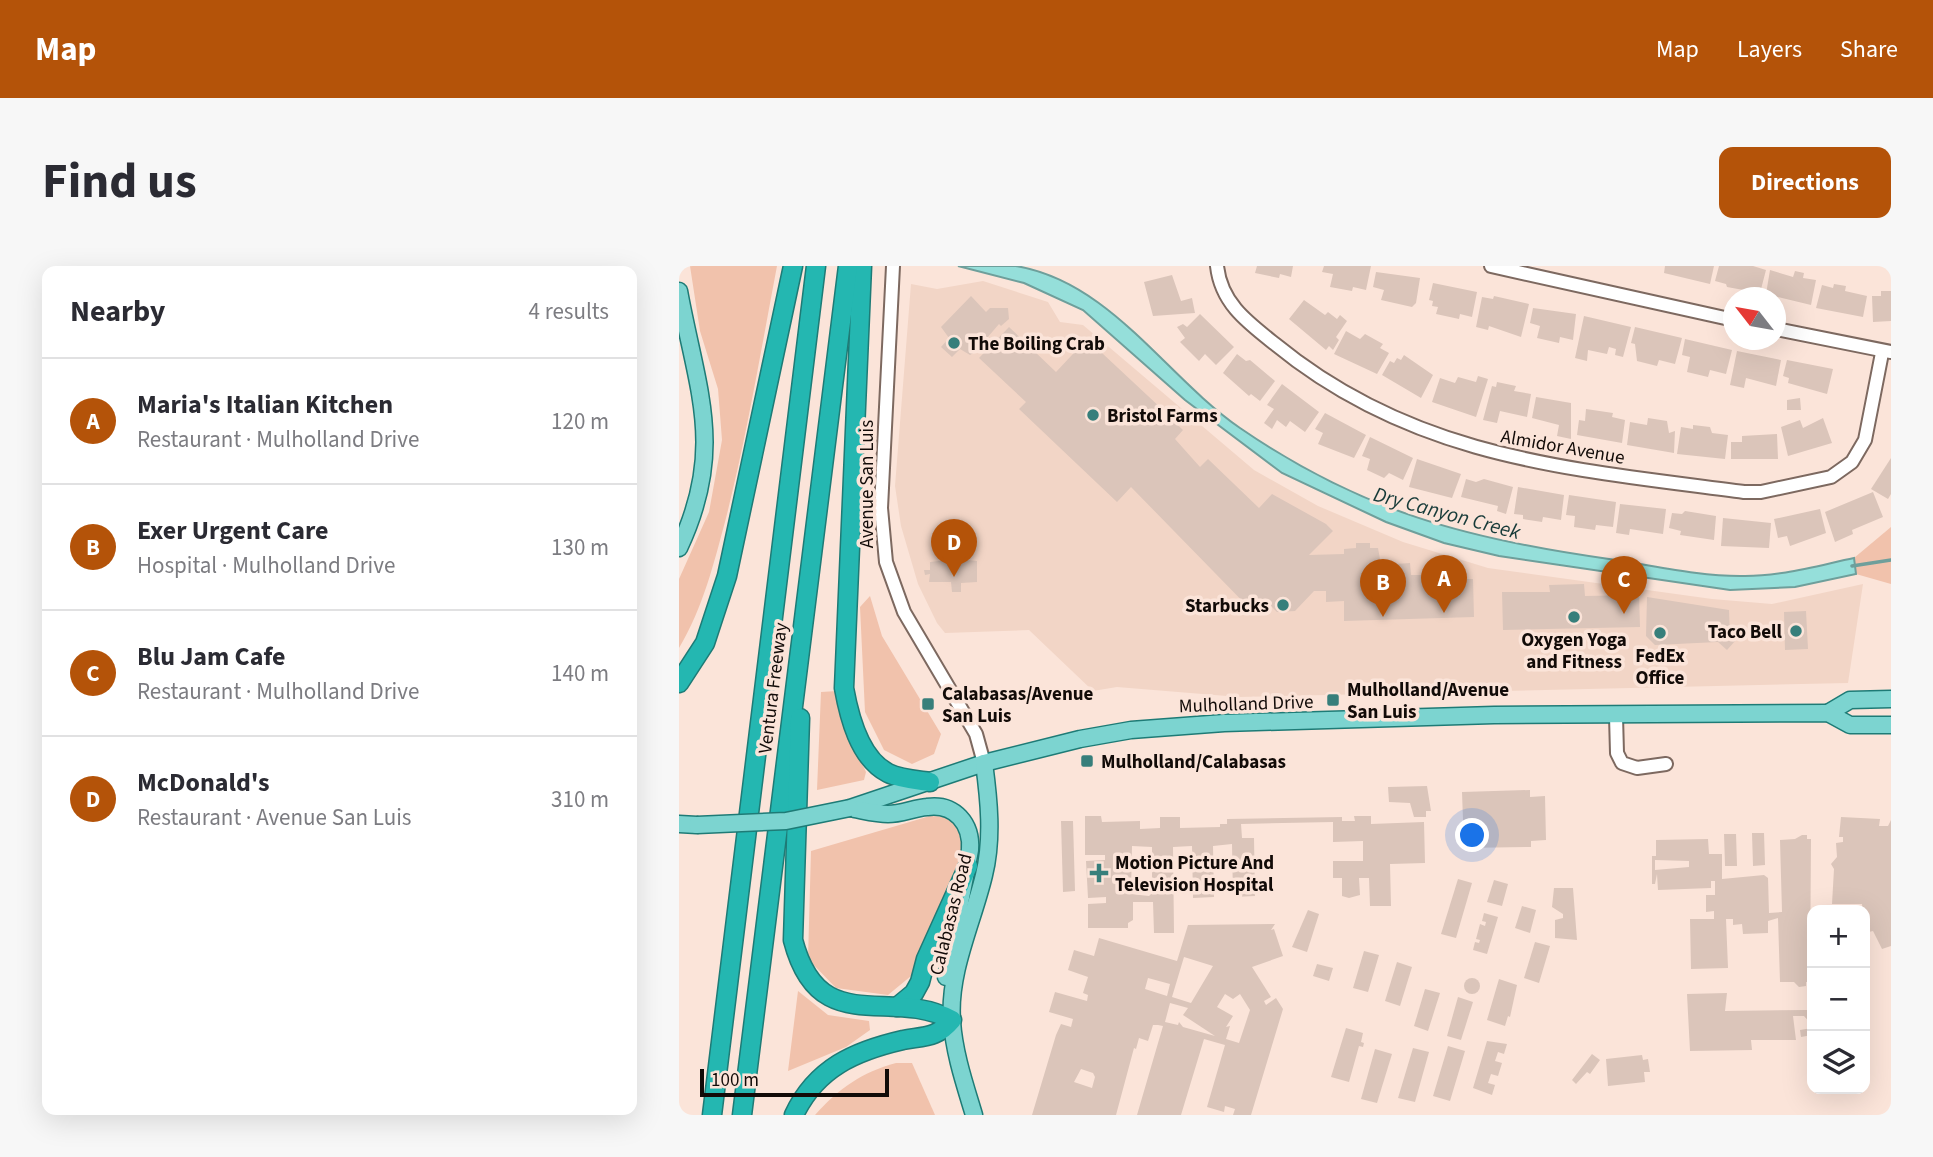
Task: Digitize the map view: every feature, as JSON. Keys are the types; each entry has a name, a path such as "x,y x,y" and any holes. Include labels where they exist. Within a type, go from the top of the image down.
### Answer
{"highway":[{"path":"679,683 705,643 727,576 793,266"},
{"name":"Ventura Freeway","path":"712,1115 816,266"},
{"name":"Ventura Freeway","path":"742,1115 800,632 848,266"},
{"path":"862,266 844,688 855,729 880,768 894,775 930,782"},
{"path":"795,1115 807,1092 835,1064 861,1051 940,1034 952,1020 927,1009 874,1008 842,1003 827,994 805,972 793,940 799,790 800,632"},
{"path":"897,1007 914,993 920,982 926,959 968,866"}],"main road":[{"path":"679,291 702,387 705,427 699,495 679,548"},
{"name":"Mulholland Drive","path":"1828,713 1850,700 1891,699"},
{"name":"Mulholland Drive","path":"679,824 786,821 850,808 983,763 1080,739 1164,727 1494,715 1828,713 1850,725 1891,725"},
{"name":"Calabasas Road","path":"974,1115 960,1068 952,1020 954,984 987,859 988,798 983,763"},
{"path":"850,808 890,814 930,806 944,808 966,823 971,836 968,866 945,981 952,1020"}],"street":[{"name":"Avenue San Luis","path":"893,266 881,508 886,562 904,612 976,734 983,763"},
{"name":"Almidor Avenue","path":"1217,266 1228,303 1290,357 1337,389 1391,417 1440,437 1552,467 1744,492 1761,492 1831,477 1852,462 1865,440 1886,352"},
{"path":"1491,266 1723,318"},
{"path":"1786,331 1886,352"},
{"path":"1616,716 1617,753 1622,763 1637,768 1666,764"}],"shaded area":[{"path":"690,266 777,266 734,487 701,601 679,648 679,579 709,512 722,440 718,389 700,331"},
{"path":"983,281 1048,302 1060,322 1083,325 1254,470 1318,506 1403,542 1488,568 1712,599 1772,604 1863,584 1848,683 1239,697 1117,687 1093,691 1029,630 945,633 937,623 918,584 901,526 895,486 911,284 937,289"},
{"path":"1891,527 1891,584 1856,574 1854,558"},
{"path":"870,596 882,636 941,734 934,754 912,764 884,750 865,712 860,607"},
{"path":"837,691 846,731 866,772 864,780 817,790 821,692"},
{"path":"930,816 950,817 966,844 954,886 937,913 911,976 888,995 836,988 808,959 811,851"},
{"path":"798,991 828,1015 869,1021 870,1030 846,1047 788,1071"},
{"path":"896,1063 912,1063 935,1115 815,1115 851,1083 872,1071"}],"water":[{"path":"958,266 1016,266 1050,275 1081,291 1136,334 1213,407 1240,428 1329,481 1416,517 1508,542 1691,572 1724,576 1769,575 1854,558 1856,574 1795,587 1730,590 1499,556 1444,543 1386,522 1282,473 1185,400 1083,310 1024,283"}],"building":[{"path":"1257,266 1293,266 1291,277 1280,274 1279,278 1255,273"},
{"path":"1324,266 1371,266 1366,290 1353,287 1352,291 1330,287 1333,274 1322,272"},
{"path":"1665,266 1714,266 1710,284 1664,273"},
{"path":"1719,266 1753,266 1766,270 1762,287 1727,287 1726,284 1715,281"},
{"path":"1770,270 1793,277 1795,271 1804,273 1803,278 1816,280 1811,305 1786,299 1786,287 1767,287"},
{"path":"1376,272 1420,278 1416,303 1412,307 1381,300 1384,290 1373,287"},
{"path":"1172,275 1181,301 1192,298 1195,313 1153,316 1144,282"},
{"path":"1433,283 1477,292 1472,317 1460,314 1459,319 1436,314 1438,307 1432,306 1433,301 1429,300"},
{"path":"1834,284 1846,286 1845,291 1867,296 1863,317 1816,308 1822,285 1833,288"},
{"path":"1881,291 1891,291 1891,321 1873,322 1872,296 1881,296"},
{"path":"971,296 986,312 990,308 1008,308 1009,319 1001,326 999,324 975,352 970,355 960,349 952,357 941,347 949,338 941,327"},
{"path":"1494,296 1529,304 1521,337 1489,326 1488,330 1476,327 1482,297 1493,299"},
{"path":"1304,300 1325,315 1328,312 1337,319 1340,315 1347,321 1336,337 1339,340 1333,350 1329,346 1326,350 1289,319"},
{"path":"1533,308 1576,314 1573,340 1560,337 1559,343 1537,338 1540,326 1530,323"},
{"path":"1200,314 1234,347 1216,365 1205,354 1199,361 1180,342 1185,338 1177,327 1183,324 1187,327"},
{"path":"1584,316 1631,327 1623,357 1615,355 1616,349 1609,347 1607,354 1588,350 1587,361 1575,358"},
{"path":"1009,327 1056,372 1087,339 1163,410 1159,414 1165,419 1168,416 1183,430 1175,439 1200,467 1208,459 1259,508 1272,494 1326,524 1333,531 1309,555 1344,554 1344,549 1356,548 1356,543 1370,543 1370,548 1378,548 1381,565 1410,563 1411,575 1463,575 1466,579 1473,579 1474,617 1344,621 1344,601 1326,602 1326,591 1314,591 1295,611 1277,612 1267,602 1255,614 1131,487 1117,502 1019,409 1026,402 979,358"},
{"path":"1635,327 1682,338 1675,364 1659,360 1657,366 1637,361 1635,344 1631,343"},
{"path":"1346,331 1360,339 1365,334 1383,344 1380,348 1389,353 1377,374 1334,354"},
{"path":"1685,339 1732,350 1726,374 1710,370 1708,377 1687,372 1690,357 1682,355"},
{"path":"1737,351 1781,360 1776,386 1746,378 1744,388 1730,385"},
{"path":"1237,354 1246,361 1250,360 1275,381 1260,401 1251,394 1249,396 1223,373"},
{"path":"1404,355 1433,375 1421,398 1382,375 1390,361 1394,363 1397,358 1401,360"},
{"path":"1787,360 1833,369 1827,394 1788,383 1789,378 1783,376"},
{"path":"1478,376 1488,379 1476,417 1432,402 1440,378 1455,383 1458,377 1476,382"},
{"path":"1497,382 1516,386 1514,391 1531,394 1527,417 1500,411 1497,423 1483,420 1492,386 1496,387"},
{"path":"1282,384 1319,412 1305,432 1290,421 1286,427 1277,420 1272,429 1264,423 1274,409 1267,405"},
{"path":"1536,397 1571,403 1571,439 1557,436 1559,425 1532,418"},
{"path":"1800,398 1801,410 1787,410 1787,400"},
{"path":"1586,409 1613,413 1612,417 1625,420 1622,443 1577,435 1579,420 1585,421"},
{"path":"1325,413 1366,435 1354,458 1318,444 1323,433 1315,429"},
{"path":"1648,418 1667,421 1669,433 1675,431 1674,453 1627,445 1630,422 1647,425"},
{"path":"1823,418 1832,443 1788,456 1781,427 1800,420 1803,428"},
{"path":"1693,425 1710,427 1712,433 1728,435 1725,459 1677,454 1681,427 1693,429"},
{"path":"1777,434 1778,459 1731,459 1731,442 1742,442 1742,436"},
{"path":"1370,437 1413,458 1403,480 1389,473 1384,478 1367,470 1370,459 1362,456"},
{"path":"1891,458 1891,494 1888,499 1871,489"},
{"path":"1417,459 1461,474 1452,498 1409,487"},
{"path":"1466,479 1476,482 1484,479 1513,487 1506,514 1497,511 1498,506 1461,497"},
{"path":"1518,487 1564,495 1561,520 1543,517 1542,522 1523,519 1523,515 1514,514"},
{"path":"1873,492 1883,517 1852,530 1853,534 1835,542 1825,512"},
{"path":"1569,495 1616,502 1613,527 1596,525 1595,530 1574,527 1575,516 1566,515"},
{"path":"1620,504 1666,509 1663,534 1630,529 1629,535 1616,533"},
{"path":"1820,509 1826,533 1790,546 1787,536 1778,538 1774,519"},
{"path":"1685,511 1716,516 1714,540 1680,535 1681,531 1669,528 1672,513 1682,514"},
{"path":"1723,518 1771,523 1769,548 1721,546"},
{"path":"956,559 977,561 977,582 961,583 961,592 952,592 951,582 929,582 930,574 925,575 924,570 930,570 930,562"},
{"path":"1584,584 1585,596 1639,595 1640,627 1503,630 1502,592 1550,592 1549,585"},
{"path":"1647,597 1729,610 1730,636 1735,641 1727,650 1718,642 1655,645 1646,636"},
{"name":"Taco Bell","path":"1806,611 1808,649 1785,650 1784,612"},
{"path":"1427,786 1431,811 1426,811 1426,817 1414,817 1410,803 1389,802 1388,787"},
{"path":"1530,790 1530,797 1545,796 1546,840 1531,841 1531,847 1464,848 1462,792"},
{"path":"1085,816 1101,816 1102,822 1140,821 1140,829 1160,828 1160,817 1180,817 1180,828 1220,827 1220,824 1227,824 1227,819 1342,817 1342,821 1355,821 1354,816 1371,816 1371,824 1424,822 1425,863 1390,864 1391,906 1370,906 1369,878 1359,878 1360,895 1349,898 1342,896 1342,878 1333,878 1333,861 1363,861 1363,841 1333,842 1333,822 1241,824 1242,838 1254,838 1255,896 1233,897 1232,844 1213,846 1214,897 1193,898 1192,846 1173,847 1174,933 1154,933 1153,902 1133,902 1133,920 1128,923 1128,928 1088,928 1088,904 1106,903 1106,897 1088,898 1086,861 1105,860 1105,855 1085,855","holes":["1132,846 1152,847 1152,893 1149,896 1131,894"]},
{"path":"1841,817 1880,819 1879,826 1888,826 1891,820 1891,946 1882,949 1873,931 1870,932 1870,905 1832,904 1834,869 1831,864 1837,857 1836,843 1843,842 1843,837 1839,837"},
{"path":"1061,821 1073,821 1075,891 1063,892"},
{"path":"1752,833 1764,833 1765,865 1753,866"},
{"path":"1724,834 1736,834 1737,866 1725,866"},
{"path":"1802,835 1811,839 1806,986 1799,987 1794,982 1780,982 1778,918 1768,921 1768,933 1743,934 1742,924 1733,925 1733,919 1726,919 1728,968 1691,969 1690,919 1714,919 1714,911 1706,912 1706,895 1715,895 1715,881 1711,881 1711,888 1658,890 1657,874 1655,884 1652,884 1652,856 1656,856 1656,840 1708,839 1709,854 1722,854 1722,879 1764,875 1768,878 1769,913 1782,912 1780,840 1795,839","holes":["1655,860 1689,861 1689,867 1655,870"]},
{"path":"1458,879 1472,883 1456,938 1441,934"},
{"path":"1494,880 1508,884 1502,906 1487,902"},
{"path":"1554,888 1573,888 1577,940 1555,938 1555,920 1563,918 1563,914 1552,907"},
{"path":"1522,906 1536,910 1530,933 1515,928"},
{"path":"1308,910 1319,914 1307,952 1292,947"},
{"path":"1484,913 1498,917 1487,954 1473,950 1475,942 1479,943 1480,940 1476,939 1480,924 1485,926 1486,922 1482,921"},
{"path":"1275,924 1271,930 1274,929 1283,956 1252,967 1271,997 1264,1001 1266,1005 1276,998 1283,1009 1251,1115 1233,1115 1235,1109 1225,1106 1224,1112 1207,1107 1225,1045 1204,1039 1181,1115 1137,1115 1163,1026 1153,1025 1148,1041 1139,1038 1136,1049 1134,1048 1116,1115 1032,1115 1056,1035 1061,1024 1071,1027 1073,1019 1049,1012 1055,992 1087,1001 1088,995 1083,993 1088,977 1068,970 1074,950 1094,956 1099,938 1177,961 1188,925","holes":["1184,957 1213,966 1191,1003 1172,997","1148,978 1170,984 1167,996 1145,989","1225,994 1233,999 1240,994 1250,1010 1239,1043 1226,1039 1230,1026 1226,1027 1233,1016 1217,1007","1170,1003 1188,1008 1183,1015 1215,1036 1183,1027 1179,1022 1178,1025 1165,1022","1081,1069 1093,1073 1095,1077 1092,1088 1074,1082"]},
{"path":"1535,942 1550,946 1539,983 1524,978"},
{"path":"1364,951 1379,955 1368,992 1353,988"},
{"path":"1397,962 1412,967 1400,1006 1385,1001"},
{"path":"1317,964 1333,968 1329,981 1313,976"},
{"path":"1472,978 1478,980 1478,992 1472,994 1466,992 1464,986 1466,980"},
{"path":"1499,979 1517,985 1510,1017 1508,1016 1505,1026 1487,1020"},
{"path":"1425,989 1440,993 1428,1031 1414,1026"},
{"path":"1727,993 1725,1011 1807,1010 1807,1019 1804,1016 1793,1016 1796,1040 1751,1040 1752,1050 1690,1051 1687,994"},
{"path":"1458,997 1473,1002 1461,1040 1447,1036"},
{"path":"1346,1028 1363,1033 1361,1042 1364,1043 1363,1047 1359,1046 1349,1082 1331,1077"},
{"path":"1807,1029 1807,1036 1801,1037 1800,1030"},
{"path":"1487,1041 1507,1044 1504,1054 1498,1052 1495,1061 1502,1063 1498,1076 1491,1074 1488,1083 1495,1085 1492,1095 1473,1088"},
{"path":"1448,1046 1465,1051 1450,1101 1433,1096"},
{"path":"1413,1048 1429,1052 1415,1102 1398,1098"},
{"path":"1375,1049 1392,1054 1377,1103 1361,1099"},
{"path":"1592,1054 1600,1060 1590,1074 1587,1072 1576,1084 1572,1080"},
{"path":"1642,1055 1643,1060 1648,1059 1650,1072 1644,1072 1645,1082 1608,1086 1606,1059"}],"waterway":[{"name":"Dry Canyon Creek","path":"1852,566 1891,560"}],"place":[{"name":"The Boiling Crab","path":"954,343"},
{"name":"Bristol Farms","path":"1093,415"},
{"name":"McDonald's","path":"954,577"},
{"name":"Starbucks","path":"1283,605"},
{"name":"Maria's Italian Kitchen","path":"1444,613"},
{"name":"Blu Jam Cafe","path":"1624,614"},
{"name":"Exer Urgent Care","path":"1383,617"},
{"name":"Oxygen Yoga and Fitness","path":"1574,617"},
{"name":"Taco Bell","path":"1796,631"},
{"name":"FedEx Office","path":"1660,633"},
{"name":"Mulholland/Avenue San Luis","path":"1333,700"},
{"name":"Calabasas/Avenue San Luis","path":"928,704"},
{"name":"Mulholland/Calabasas","path":"1087,761"},
{"name":"Motion Picture And Television Hospital","path":"1099,873"}]}
